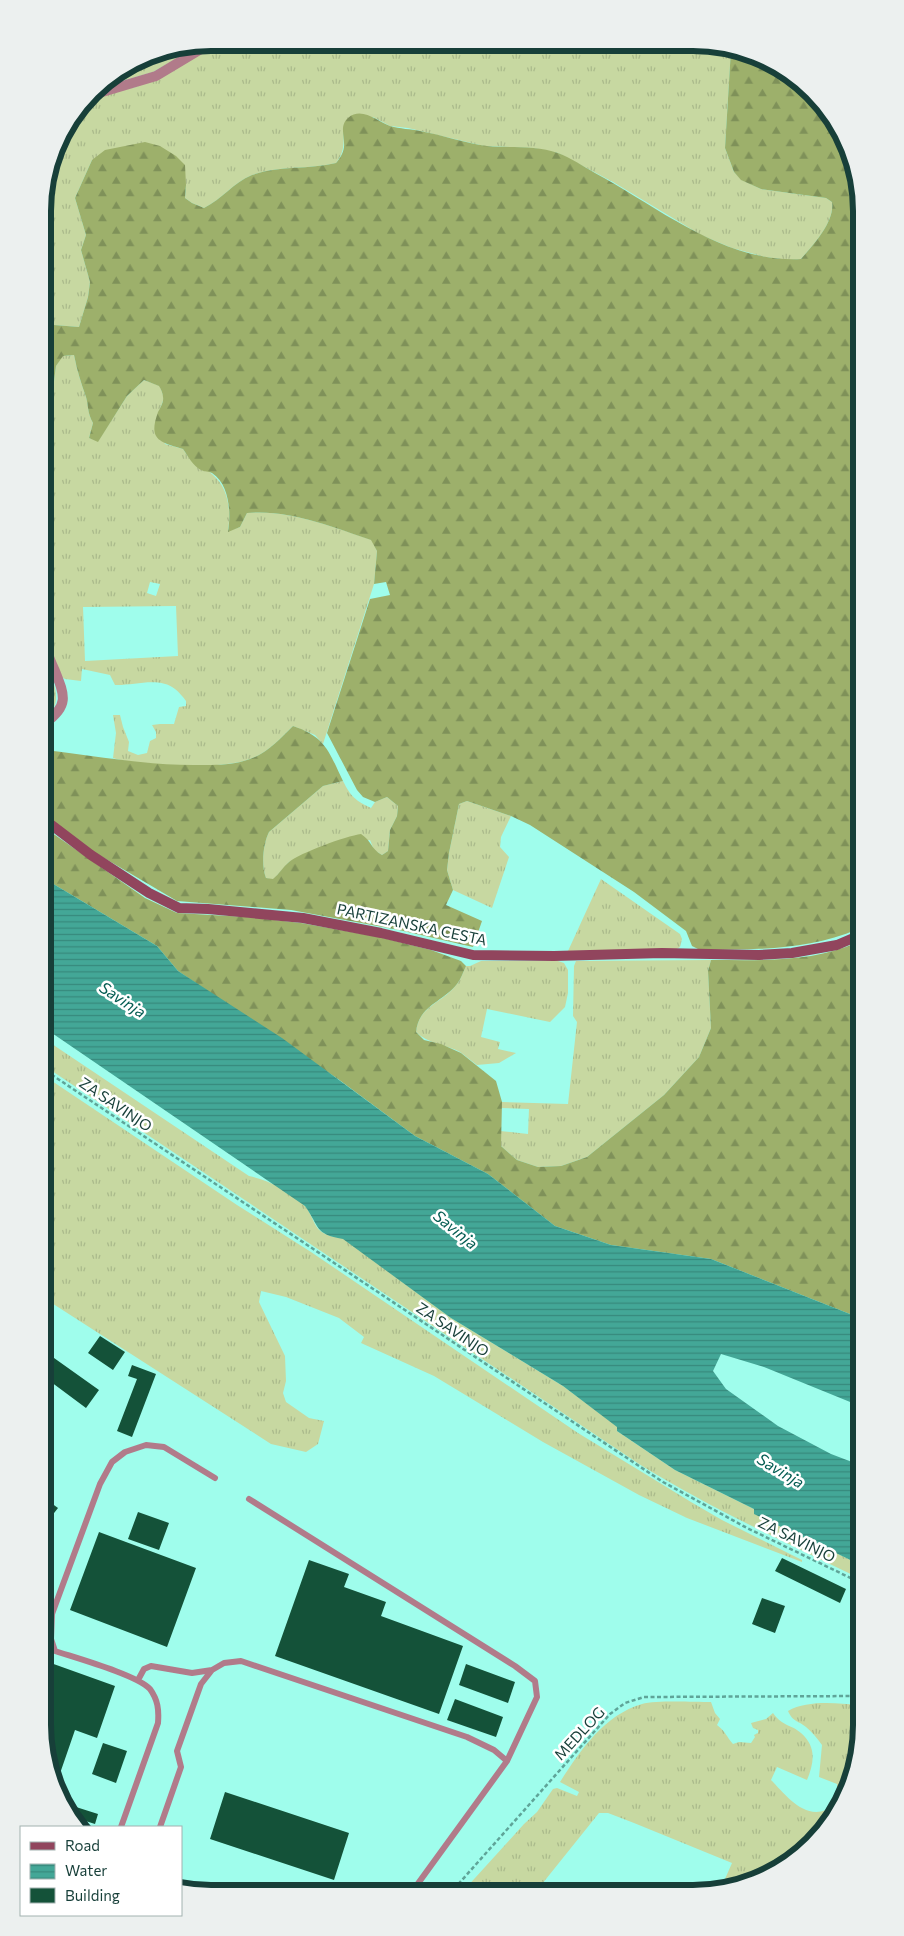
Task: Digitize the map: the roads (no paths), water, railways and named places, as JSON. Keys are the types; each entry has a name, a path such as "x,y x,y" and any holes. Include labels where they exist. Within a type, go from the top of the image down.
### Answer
{"street":[{"path":"106,91 156,76 195,53"},
{"path":"52,663 63,689 64,700 59,711 52,717"},
{"name":"PARTIZANSKA CESTA","path":"52,825 91,855 149,893 179,908 303,918 373,931 473,955 545,956 662,953 759,955 792,953 837,945 853,938"}],"lane":[{"path":"51,1638 52,1614 100,1484 112,1462 125,1452 146,1445 164,1447 215,1478"},
{"path":"248,1499 515,1666 535,1681 538,1697 507,1761 417,1885"},
{"path":"51,1639 55,1651 138,1680 149,1689 156,1699 159,1710 158,1723 122,1826"},
{"path":"138,1680 144,1669 151,1666 192,1673 212,1670 224,1664 241,1662 466,1737 494,1750 507,1761"},
{"path":"160,1826 181,1767 177,1751 201,1684 212,1670"}],"water":[{"name":"Savinja","path":"52,883 157,946 178,971 282,1038 415,1136 488,1174 555,1226 611,1245 711,1259 852,1315 852,1403 764,1367 721,1354 713,1371 726,1389 778,1426 831,1454 852,1462 852,1561 754,1514 754,1509 675,1470 617,1431 617,1427 563,1386 451,1318 343,1239 322,1232 305,1206 51,1033"}]}
